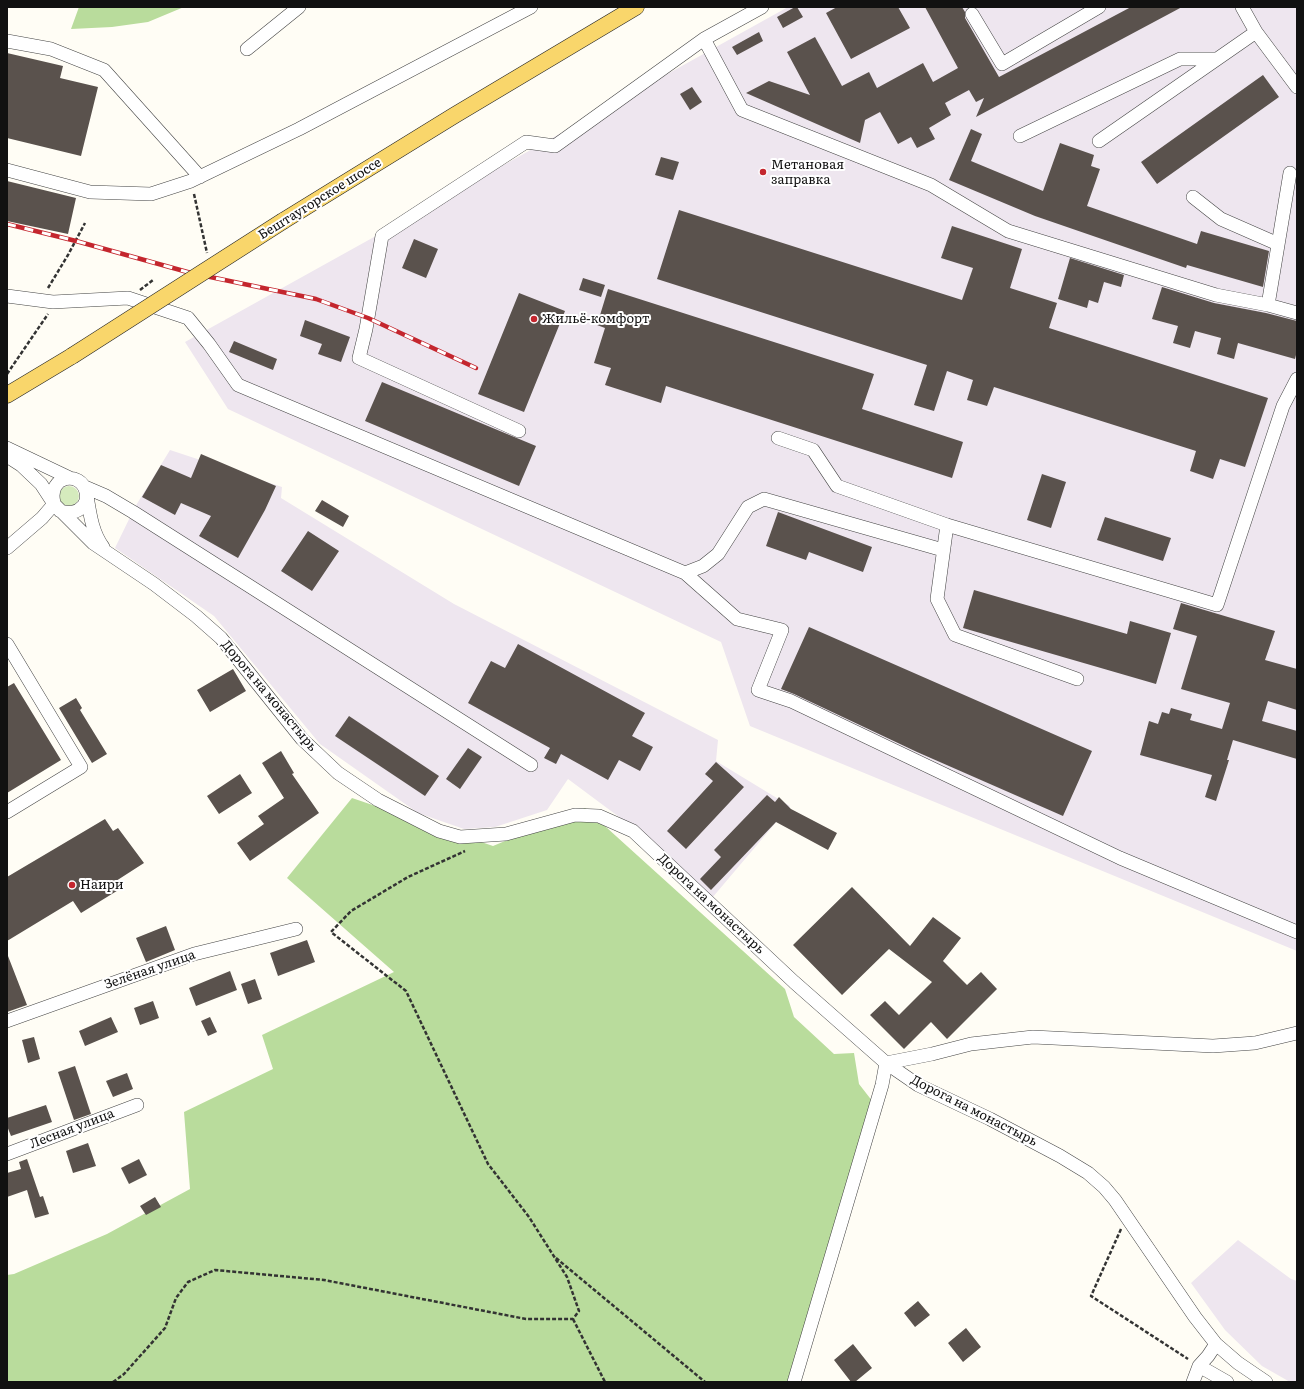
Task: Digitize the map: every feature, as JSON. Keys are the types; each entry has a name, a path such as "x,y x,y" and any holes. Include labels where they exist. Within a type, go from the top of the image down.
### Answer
{"main road":[{"name":"Бештаугорское шоссе","path":"7,395 72,356 283,221 455,115 636,7"}],"street":[{"path":"247,49 299,7"},
{"path":"7,170 90,192 151,194 196,179 299,129 531,7"},
{"path":"519,431 359,358 366,329 382,236 526,142 555,146 704,39 762,7"},
{"path":"972,14 1002,64 1099,7"},
{"path":"1242,7 1256,32 1297,87"},
{"path":"1099,141 1256,32"},
{"path":"704,39 742,110 931,185 1008,231 1216,295 1268,305 1297,313"},
{"path":"7,41 51,49 104,70 196,179"},
{"path":"1020,136 1180,59 1216,59"},
{"path":"1268,305 1290,173"},
{"path":"1193,197 1220,219 1278,244"},
{"path":"7,296 55,302 128,298 188,318 209,344 238,385 685,573 737,619 782,630 758,690 791,701 1120,858 1297,932"},
{"path":"778,438 813,450 837,486 948,526 1217,606 1283,406 1297,379"},
{"path":"7,448 70,478 79,480 86,492 92,524 98,540 109,555"},
{"name":"Дорога на монастырь","path":"7,456 21,465 41,484 57,507 93,543 154,584 196,616 221,638 302,739 338,774 372,795 439,831 460,836 506,834 575,815 599,816 633,831 794,982 886,1063 918,1085 990,1119 1046,1148 1088,1173 1104,1187 1115,1200 1216,1344 1238,1363 1266,1382"},
{"path":"70,478 61,480 54,486 52,495 57,507 69,513 78,511 85,505 86,492"},
{"path":"86,492 106,496 133,512 531,765"},
{"path":"685,573 703,566 718,554 748,507 764,499 943,550"},
{"path":"7,548 57,507"},
{"path":"948,526 943,550 937,599 955,635 1077,679"},
{"path":"7,644 81,767 7,812"},
{"name":"Зелёная улица","path":"7,1021 194,954 296,929"},
{"path":"794,1382 882,1085 886,1063 932,1054 971,1044 1033,1037 1213,1046 1255,1043 1297,1033"},
{"name":"Лесная улица","path":"7,1154 137,1105"},
{"path":"1193,1382 1199,1366 1216,1344"},
{"path":"1199,1366 1227,1382"}],"path":[{"path":"196,179 207,254"},
{"path":"7,374 55,302 48,289 86,223"},
{"path":"114,1382 124,1374 165,1328 176,1298 188,1282 215,1270 324,1280 526,1319 572,1318 579,1311 567,1277 529,1217 488,1164 406,991 331,932 351,911 408,877 471,848"},
{"path":"1126,1217 1091,1296 1199,1366"},
{"path":"554,1257 705,1382"},
{"path":"572,1318 605,1382"}],"shaded area":[{"path":"788,7 1297,7 1297,951 750,726 721,642 228,409 185,342"},
{"path":"170,450 282,487 281,498 454,604 718,740 716,761 790,806 712,898 650,840 568,779 547,810 495,827 464,829 418,813 320,744 214,616 115,548 135,507"},
{"path":"1238,1240 1291,1279 1297,1281 1297,1382 1290,1382 1262,1366 1225,1330 1191,1283"}],"green space":[{"path":"79,7 184,7 148,22 112,27 71,29"},
{"path":"69,486 76,489 79,496 76,503 69,506 62,503 59,496 62,489"},
{"path":"352,798 493,846 585,808 785,989 794,1017 834,1054 854,1053 859,1084 873,1102 792,1382 7,1382 7,1275 14,1274 107,1234 190,1189 184,1112 273,1069 262,1035 394,972 287,878"}],"building":[{"path":"797,7 803,17 783,28 777,17"},
{"path":"837,7 898,7 910,28 851,59 826,13"},
{"path":"925,7 962,7 965,12 965,18 999,77 1131,7 1182,7 976,117 984,98 976,102 969,90 945,103 951,115 929,128 935,139 917,148 911,137 898,144 880,112 865,120 860,143 746,93 769,81 810,95 787,52 815,37 842,86 869,72 877,88 923,63 933,82 958,68"},
{"path":"759,32 763,41 737,55 732,47"},
{"path":"7,53 63,66 60,78 98,87 81,156 7,138"},
{"path":"1263,75 1279,97 1157,184 1141,162"},
{"path":"692,87 702,102 690,110 680,94"},
{"path":"971,129 982,134 971,161 1043,191 1060,143 1094,155 1091,166 1100,169 1087,206 1197,244 1201,231 1269,251 1263,287 1187,265 1186,268 1035,216 949,180"},
{"path":"661,157 679,162 673,180 655,175"},
{"path":"7,181 76,198 68,234 7,221"},
{"path":"679,210 962,300 973,268 941,258 952,226 1022,249 1010,288 1057,303 1049,328 1268,398 1245,467 1220,459 1213,479 1190,471 1196,451 994,387 987,406 967,400 973,380 947,371 934,411 914,405 927,365 657,279"},
{"path":"414,239 438,249 426,278 402,268"},
{"path":"1070,258 1124,275 1121,287 1104,282 1098,303 1089,300 1087,308 1058,299"},
{"path":"583,278 605,285 601,297 579,290"},
{"path":"1162,287 1214,303 1266,313 1297,321 1297,351 1295,359 1238,343 1234,359 1217,354 1221,338 1195,331 1190,348 1173,343 1178,326 1152,319"},
{"path":"608,289 874,374 862,409 963,442 952,478 666,386 661,403 605,385 611,368 594,363 605,328 597,325"},
{"path":"519,293 565,311 524,412 478,394"},
{"path":"305,320 350,337 341,362 318,354 322,344 300,336"},
{"path":"234,341 277,359 273,370 229,352"},
{"path":"382,382 536,446 519,486 365,421"},
{"path":"201,454 276,486 265,510 238,558 199,536 211,516 181,503 175,515 142,497 161,465 191,478"},
{"path":"1042,474 1066,482 1051,528 1027,520"},
{"path":"322,500 349,516 343,527 315,511"},
{"path":"778,512 872,547 863,572 809,552 806,560 766,546"},
{"path":"1105,517 1171,538 1163,561 1097,540"},
{"path":"308,531 339,551 312,591 281,571"},
{"path":"974,590 1127,634 1130,621 1171,633 1156,684 963,628"},
{"path":"1181,603 1275,631 1265,660 1297,669 1297,710 1268,701 1262,721 1297,731 1297,759 1233,740 1227,760 1229,760 1216,801 1205,797 1212,775 1140,755 1149,721 1158,724 1162,712 1169,714 1171,708 1192,714 1190,720 1222,729 1230,703 1181,689 1197,636 1173,629"},
{"path":"809,627 1092,751 1063,816 917,752 781,689"},
{"path":"518,644 645,713 632,736 653,747 640,771 619,760 608,780 561,754 556,764 544,758 550,748 468,703 491,661 505,668"},
{"path":"233,669 246,691 210,712 197,690"},
{"path":"14,683 61,760 7,793 7,687"},
{"path":"76,698 82,708 80,710 107,754 92,763 59,708"},
{"path":"349,716 439,776 425,796 335,736"},
{"path":"468,748 482,757 460,789 446,779"},
{"path":"281,751 294,773 292,774 319,813 250,861 237,843 264,824 258,816 284,798 262,763"},
{"path":"716,762 744,787 686,849 667,831 713,781 705,774"},
{"path":"240,774 252,793 219,814 207,796"},
{"path":"767,795 775,802 779,797 791,809 837,833 828,850 776,822 711,890 700,879 721,857 714,850"},
{"name":"Наири","path":"105,819 113,831 118,828 144,863 116,881 120,889 81,913 73,901 7,941 7,877"},
{"path":"852,887 910,946 933,917 961,938 943,961 967,985 981,972 997,989 947,1039 931,1022 904,1049 870,1015 885,1001 899,1015 932,982 889,949 842,995 793,945"},
{"path":"166,926 175,950 146,962 136,938"},
{"path":"307,940 315,962 278,976 270,953"},
{"path":"8,956 27,1005 7,1012 7,957"},
{"path":"230,971 237,990 196,1006 189,988"},
{"path":"255,979 262,999 248,1004 241,984"},
{"path":"153,1001 159,1018 140,1025 134,1008"},
{"path":"111,1017 118,1032 85,1046 79,1031"},
{"path":"210,1017 217,1032 208,1036 201,1021"},
{"path":"34,1037 40,1059 28,1063 22,1040"},
{"path":"75,1066 91,1114 74,1120 58,1072"},
{"path":"127,1073 133,1089 113,1097 106,1081"},
{"path":"46,1105 52,1122 11,1136 7,1126 7,1118"},
{"path":"88,1143 96,1166 73,1173 66,1151"},
{"path":"27,1159 40,1197 43,1196 49,1214 35,1218 27,1190 7,1197 7,1173 21,1169 19,1162"},
{"path":"139,1159 147,1175 129,1184 121,1168"},
{"path":"155,1197 161,1207 146,1215 140,1206"},
{"path":"918,1301 930,1315 915,1327 904,1313"},
{"path":"966,1328 981,1347 963,1362 948,1343"},
{"path":"853,1344 872,1368 855,1382 851,1382 834,1360"}],"railway":[{"path":"7,224 76,241 191,273 316,299 368,318 476,368"}],"place":[{"name":"Метановая заправка","path":"763,172"},
{"name":"Жильё-комфорт","path":"534,319"},
{"name":"Наири","path":"72,885"}]}
